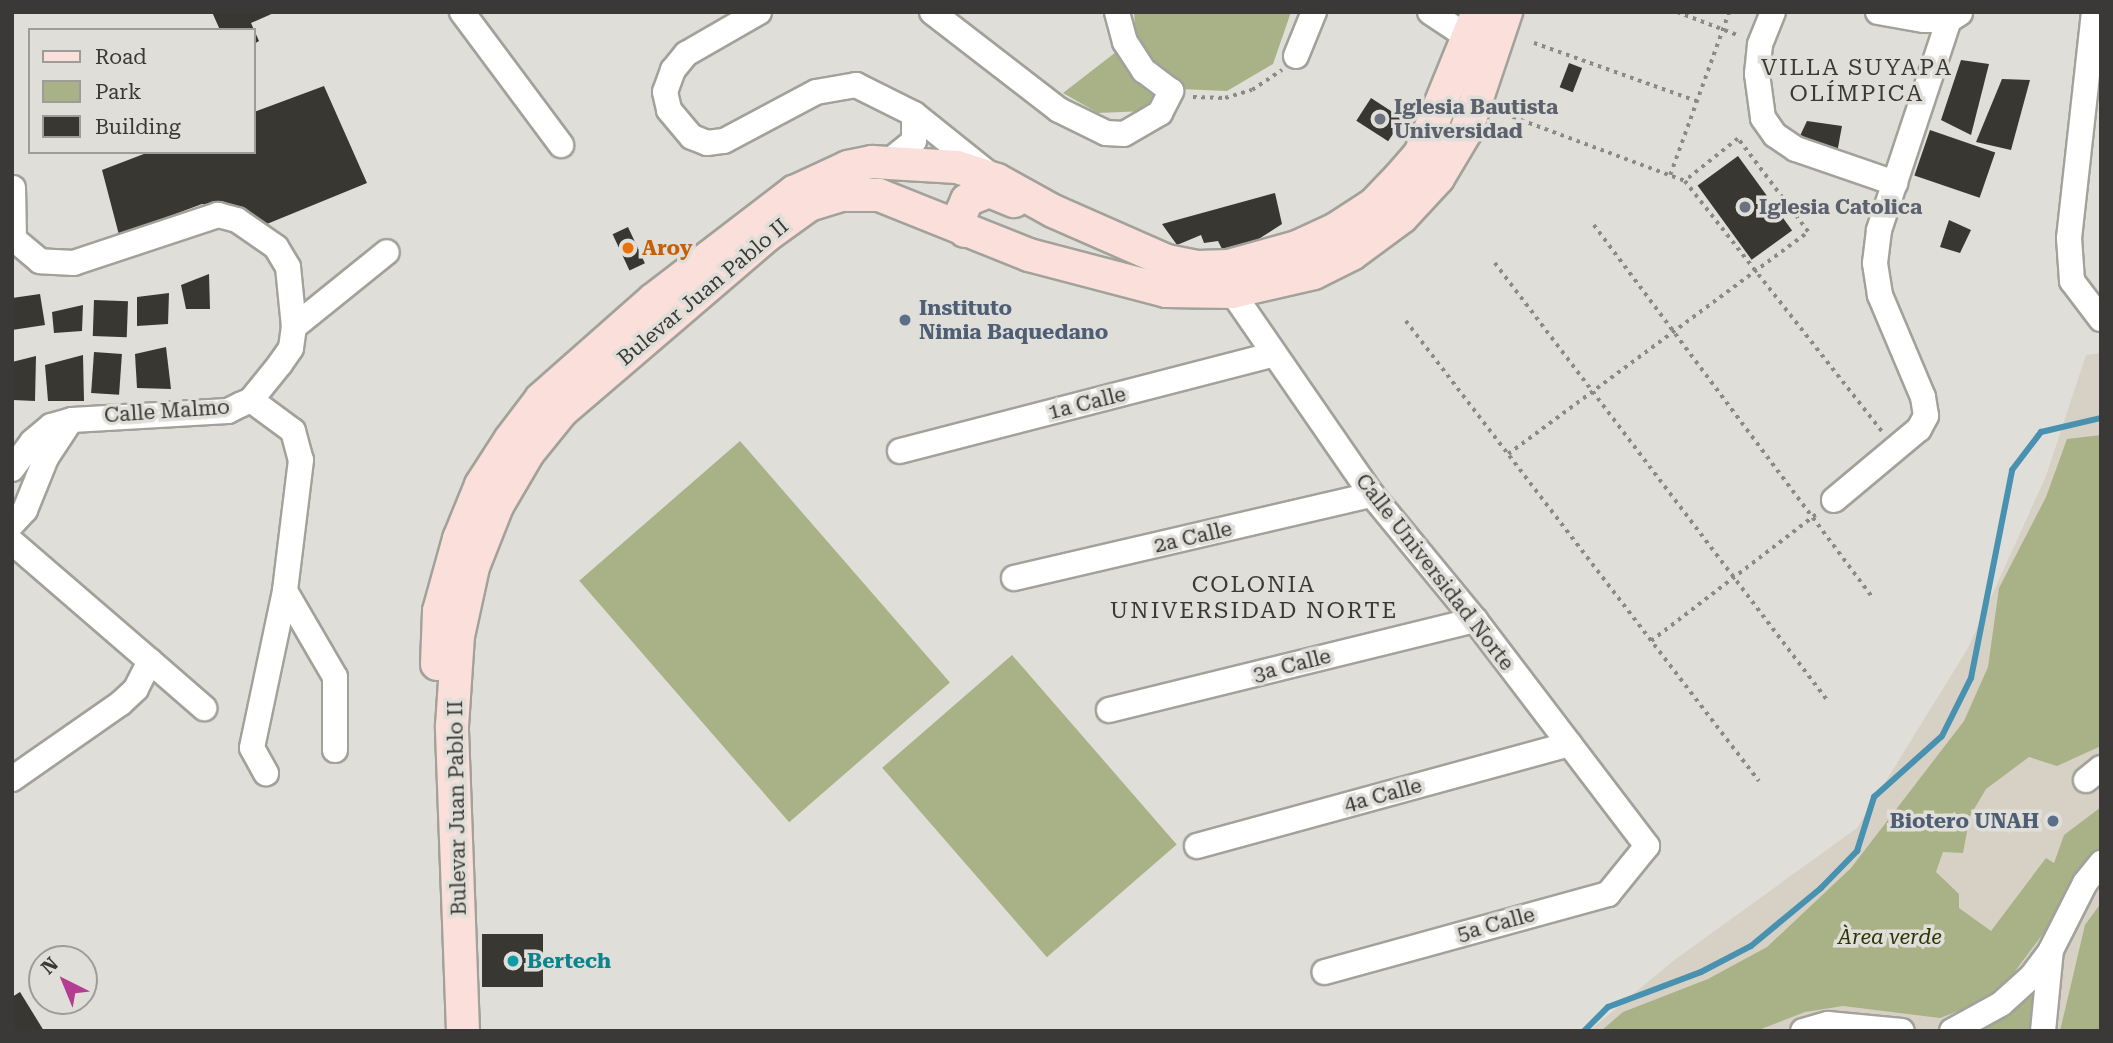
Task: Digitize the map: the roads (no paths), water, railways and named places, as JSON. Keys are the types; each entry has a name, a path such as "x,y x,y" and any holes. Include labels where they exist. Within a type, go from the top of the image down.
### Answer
{"main road":[{"name":"Bulevar Juan Pablo II","path":"463,1031 452,726 458,636 472,568 497,506 528,453 562,411 766,236 809,205 842,195 879,195 965,232 1029,255 1166,290 1232,292 1314,273 1352,254 1402,217 1438,178 1466,131 1506,12"},
{"name":"Bulevar Juan Pablo II","path":"443,1031 436,785 439,611 459,539 481,485 541,399 713,250 815,181 848,167 888,162 957,167 997,180 1042,206 1123,244 1198,267 1229,266 1297,247 1373,205 1413,162 1473,25"},
{"path":"965,232 960,215 975,196 989,191 1017,202 1042,206 1058,225 1055,236 1047,247 1029,255"}],"street":[{"path":"462,12 562,145"},
{"path":"759,12 686,54 673,70 665,92 669,110 692,137 707,143 724,141 833,86 856,85 914,114 997,180"},
{"path":"932,12 1059,110 1105,133 1124,134 1160,113 1171,91 1138,61 1125,43 1117,12"},
{"path":"1296,56 1314,12"},
{"path":"1430,12 1473,25"},
{"path":"1773,12 1760,45 1757,74 1763,118 1775,135 1796,149 1895,183"},
{"path":"1835,500 1919,429 1926,416 1923,397 1880,295 1875,262 1879,230 1955,16 1878,12"},
{"path":"2094,12 2069,238 2072,281 2101,319"},
{"path":"888,162 914,141 914,114"},
{"name":"Calle Malmo","path":"13,188 14,239 40,261 74,263 218,215 237,220 276,247 288,267 294,327 291,348 251,400 228,411 72,420"},
{"path":"294,327 387,252"},
{"name":"Calle Universidad Norte","path":"1232,292 1371,495 1475,620 1647,846"},
{"name":"1a Calle","path":"900,451 1274,354"},
{"path":"251,400 293,431 299,442 285,591 252,748 266,773"},
{"path":"12,469 32,442 51,426 72,420"},
{"path":"12,524 25,510 46,458 72,420"},
{"name":"2a Calle","path":"1014,578 1371,495"},
{"path":"12,542 204,708"},
{"path":"285,591 335,677 335,750"},
{"name":"3a Calle","path":"1109,710 1475,620"},
{"path":"12,779 121,703 136,689 150,661"},
{"name":"4a Calle","path":"1197,846 1569,744"},
{"name":"5a Calle","path":"1325,972 1608,894 1647,846"},
{"path":"1951,1031 2001,1004 2032,976 2051,950 2085,883 2101,863"},
{"path":"2043,1031 2051,950"},
{"path":"1803,1031 1828,1024 1904,1030"}],"waterway":[{"path":"1584,1031 1608,1007 1701,972 1751,946 1821,888 1857,851 1874,797 1942,736 1971,678 2012,470 2041,432 2101,418"}],"place":[{"name":"Iglesia Bautista Universidad","path":"1380,119"},
{"name":"Iglesia Catolica","path":"1745,207"},
{"name":"Aroy","path":"628,248"},
{"name":"Instituto Nimia Baquedano","path":"905,320"},
{"name":"Biotero UNAH","path":"2053,821"},
{"name":"Bertech","path":"513,961"}],"district":[{"name":"VILLA SUYAPA OLÍMPICA","path":"1857,81"},
{"name":"COLONIA UNIVERSIDAD NORTE","path":"1254,598"}],"park label":[{"name":"Àrea verde","path":"1890,937"}]}
